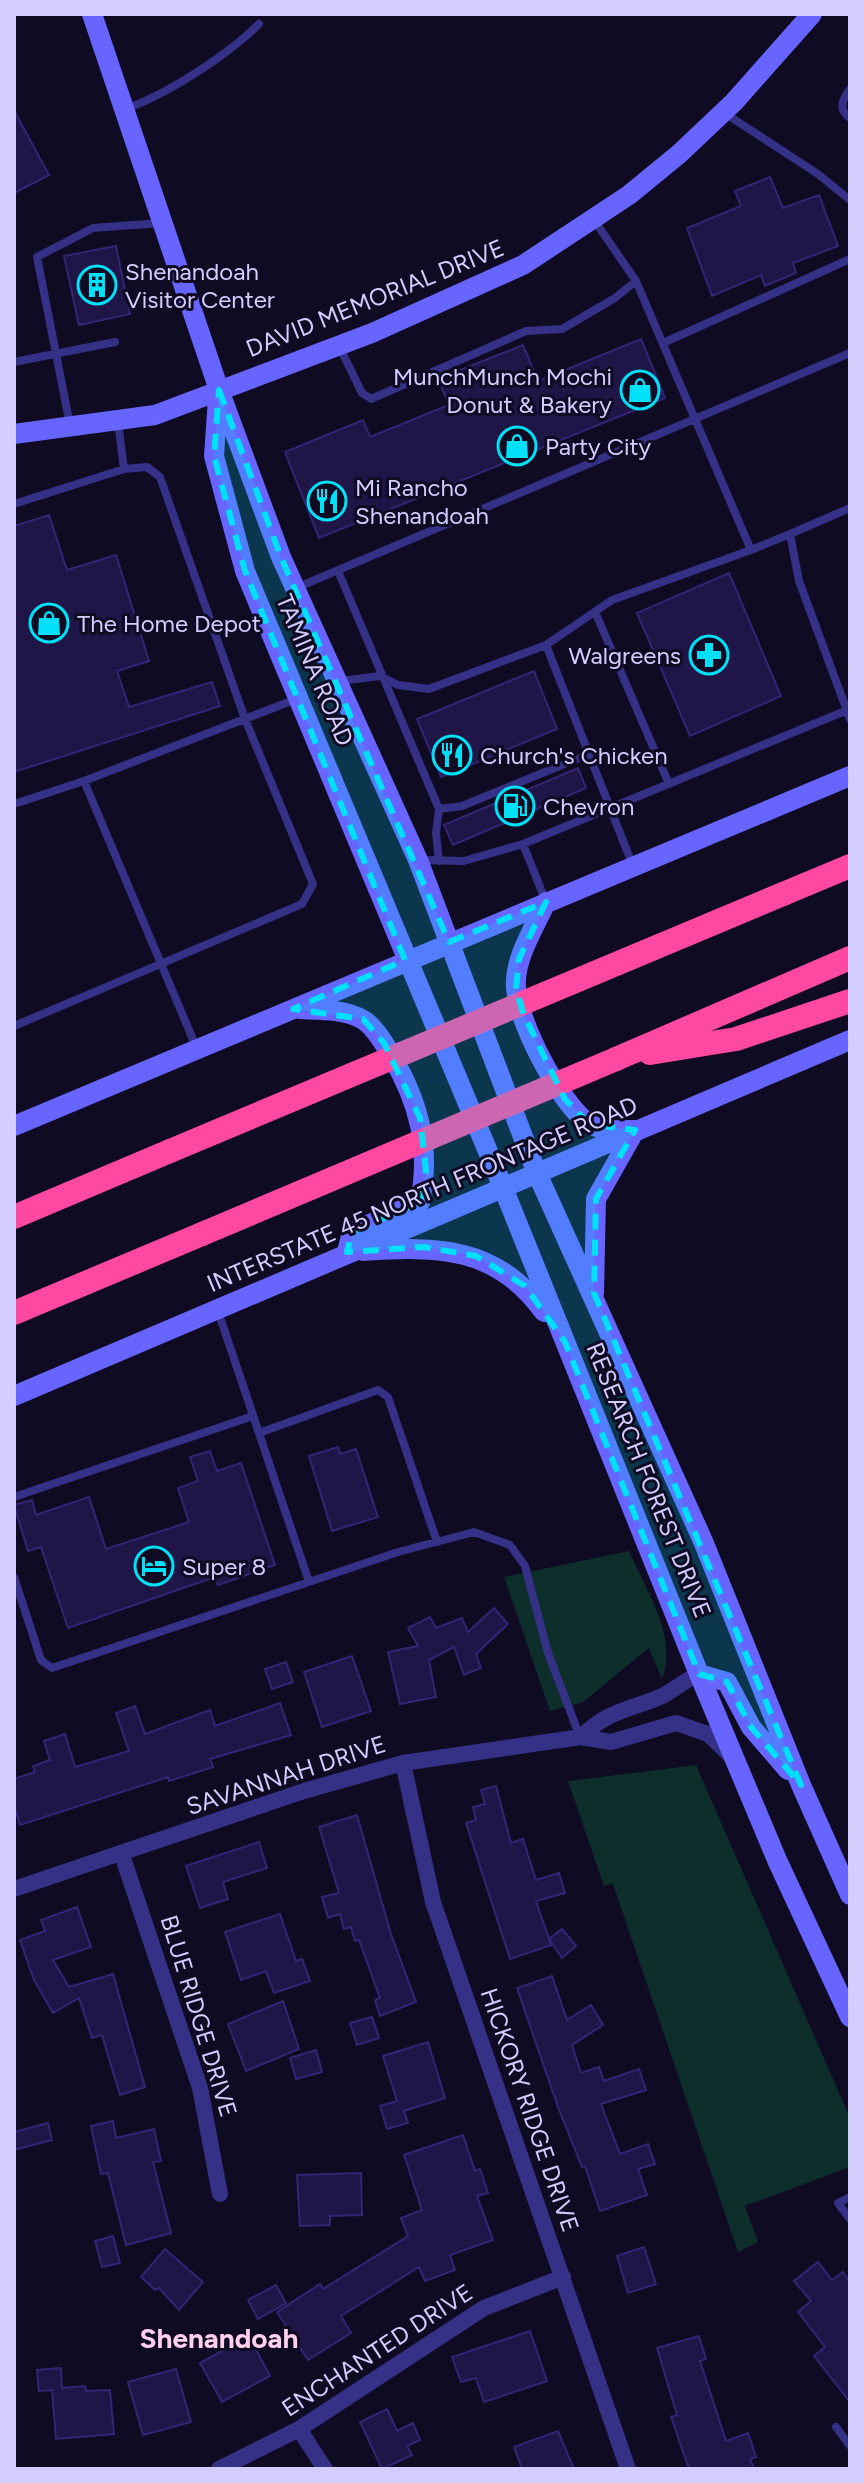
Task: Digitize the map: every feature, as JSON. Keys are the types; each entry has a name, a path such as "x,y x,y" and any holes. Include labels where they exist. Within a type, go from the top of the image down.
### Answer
{"highway":[{"path":"14,1217 850,866"},
{"path":"14,1313 850,958"},
{"path":"616,1059 736,1039 850,1001"}],"main road":[{"name":"TAMINA ROAD","path":"92,14 219,390 295,589 337,682 428,860 449,942"},
{"name":"DAVID MEMORIAL DRIVE","path":"14,434 155,415 339,345 473,290 523,265 594,220 679,154 723,112 812,14"},
{"name":"TAMINA ROAD","path":"219,390 214,456 245,571 405,960"},
{"path":"14,1126 850,776"},
{"path":"546,902 519,959 516,989 524,1015 548,1073 565,1099 589,1124 605,1129 635,1130 596,1199 594,1293"},
{"name":"RESEARCH FOREST DRIVE","path":"449,942 536,1171 578,1270 594,1293 703,1541 801,1785 850,1895"},
{"name":"RESEARCH FOREST DRIVE","path":"405,960 502,1185 699,1674 850,2017"},
{"path":"293,1009 334,1010 363,1019 384,1043 401,1072 420,1118 426,1171 420,1202 352,1232 347,1252 424,1247 476,1256 525,1286 565,1342"},
{"name":"INTERSTATE 45 NORTH FRONTAGE ROAD","path":"14,1396 502,1185 850,1040"},
{"path":"699,1674 727,1682 751,1727 801,1785"}],"street":[{"name":"SAVANNAH DRIVE","path":"581,1737 602,1717 665,1695 675,1685 699,1674"},
{"name":"SAVANNAH DRIVE","path":"14,1889 304,1791 403,1763 581,1737 611,1742 676,1723 708,1734 736,1761"},
{"name":"HICKORY RIDGE DRIVE","path":"403,1763 433,1902 628,2469"},
{"name":"BLUE RIDGE DRIVE","path":"122,1855 200,2088 220,2194"},
{"name":"ENCHANTED DRIVE","path":"219,2469 299,2429 484,2308 563,2277"},
{"path":"299,2429 325,2469"}],"lane":[{"path":"124,110 170,89 241,41 259,24"},
{"path":"850,89 842,100 842,108 850,118"},
{"path":"723,112 818,174 850,200"},
{"path":"594,220 636,281 751,550"},
{"path":"71,426 37,257 93,228 162,223"},
{"path":"663,343 850,259"},
{"path":"339,345 362,393 371,399 526,331 562,329 615,298 636,281"},
{"path":"14,362 115,342"},
{"path":"295,589 850,353"},
{"path":"118,420 124,469"},
{"path":"14,504 124,469 147,467 160,477 245,719 313,884 302,904 14,1026"},
{"path":"337,682 380,676 398,685 429,689 546,645 596,614 612,600 751,550 850,508"},
{"path":"338,571 439,809 428,860 464,861 523,844 849,713 799,581 790,534"},
{"path":"596,614 669,784"},
{"path":"546,645 634,866"},
{"path":"14,804 84,781 299,698"},
{"path":"439,809 462,806 589,754"},
{"path":"84,781 197,1050"},
{"path":"523,844 546,902"},
{"path":"218,1310 309,1582"},
{"path":"259,1433 378,1390 388,1397 437,1542"},
{"path":"14,1497 253,1416"},
{"path":"14,1577 41,1660 52,1668 309,1582 474,1532 510,1545 525,1566 548,1653 581,1737"},
{"path":"850,2197 838,2203 850,2219"},
{"path":"836,2427 850,2446"}],"highlighted area":[{"path":"219,390 281,557 449,942 546,902 519,959 516,989 524,1015 565,1099 589,1124 635,1130 596,1199 594,1293 801,1785 751,1727 727,1682 699,1674 565,1342 525,1286 476,1256 424,1247 347,1252 352,1232 420,1202 426,1171 420,1118 384,1043 363,1019 293,1009 405,960 245,571 214,456"}],"green space":[{"path":"629,1551 663,1630 666,1663 662,1679 649,1648 583,1702 550,1711 504,1577"},
{"path":"696,1765 850,2118 850,2167 745,2206 758,2242 738,2252 613,1884 604,1886 568,1781"}],"building":[{"path":"14,110 49,175 14,193"},
{"path":"770,177 783,208 819,195 838,246 793,263 796,273 765,286 761,275 712,296 687,228 741,206 735,191"},
{"name":"Shenandoah Visitor Center","path":"116,246 130,314 79,325 64,256"},
{"path":"641,339 665,398 319,538 285,452 363,420 370,437 449,405 438,379 523,345 538,381"},
{"name":"The Home Depot","path":"49,515 67,570 116,555 149,661 117,671 129,707 212,682 220,706 14,772 14,526"},
{"name":"Walgreens","path":"729,573 781,696 690,736 637,613"},
{"path":"534,671 557,729 441,777 417,719"},
{"name":"Chevron","path":"578,768 586,788 453,845 444,825"},
{"path":"338,1447 340,1454 356,1449 378,1517 332,1531 309,1456"},
{"path":"210,1451 217,1471 241,1463 275,1565 218,1585 215,1577 68,1628 41,1547 28,1551 14,1505 32,1500 36,1515 89,1497 106,1549 189,1522 178,1488 198,1481 190,1457"},
{"path":"494,1608 508,1624 476,1654 481,1668 464,1675 454,1647 429,1660 436,1697 400,1704 388,1652 418,1646 408,1628 430,1617 436,1628 462,1618 468,1632"},
{"path":"352,1656 371,1711 322,1727 304,1672"},
{"path":"286,1662 293,1682 272,1689 265,1669"},
{"path":"280,1703 291,1735 210,1759 213,1767 169,1781 168,1777 20,1825 14,1805 14,1779 35,1772 33,1766 50,1760 44,1741 65,1734 75,1767 129,1751 116,1713 135,1706 145,1734 210,1710 215,1726"},
{"path":"496,1786 511,1843 523,1839 536,1880 559,1873 565,1893 536,1901 551,1945 510,1959 466,1823 476,1820 473,1807 485,1804 481,1790"},
{"path":"357,1815 390,1931 416,2002 380,2016 375,2000 380,1998 359,1940 355,1941 351,1927 344,1929 340,1914 328,1918 322,1897 339,1893 319,1827"},
{"path":"259,1842 267,1868 223,1882 228,1899 200,1908 186,1866"},
{"path":"77,1907 91,1947 53,1960 69,1987 113,1974 145,2087 120,2095 102,2035 92,2038 79,1998 53,2013 34,1980 20,1940 45,1931 41,1920"},
{"path":"280,1914 296,1961 302,1959 310,1981 274,1993 266,1971 241,1980 225,1932"},
{"path":"562,1929 576,1946 562,1958 549,1939"},
{"path":"552,1976 567,2020 591,2005 603,2025 572,2045 581,2073 599,2067 604,2081 639,2069 646,2090 601,2104 620,2154 648,2144 655,2164 638,2169 647,2195 600,2211 585,2166 582,2167 558,2107 517,1988"},
{"path":"283,2001 299,2049 246,2071 228,2024"},
{"path":"372,2017 379,2038 357,2045 350,2023"},
{"path":"428,2042 445,2098 404,2111 408,2123 387,2129 380,2106 397,2101 383,2056"},
{"path":"316,2050 322,2072 296,2079 290,2058"},
{"path":"113,2121 116,2138 154,2129 161,2161 153,2162 171,2233 126,2245 108,2173 101,2174 91,2126"},
{"path":"48,2123 52,2140 14,2150 14,2132"},
{"path":"463,2135 475,2171 480,2169 488,2193 477,2196 493,2240 450,2255 455,2270 425,2281 419,2267 341,2316 351,2333 308,2360 277,2312 320,2284 323,2289 408,2236 401,2218 422,2210 404,2155"},
{"path":"361,2173 362,2215 330,2216 330,2225 300,2226 297,2175"},
{"path":"113,2236 120,2263 102,2267 95,2241"},
{"path":"644,2247 656,2284 628,2293 617,2256"},
{"path":"165,2249 203,2282 179,2310 159,2288 155,2290 141,2277"},
{"path":"818,2262 832,2280 843,2272 850,2282 850,2402 814,2356 825,2347 798,2312 811,2301 794,2281"},
{"path":"276,2285 286,2303 258,2319 248,2300"},
{"path":"530,2331 547,2381 484,2402 476,2378 461,2382 452,2357"},
{"path":"249,2336 270,2376 222,2402 200,2363"},
{"path":"699,2336 706,2359 700,2361 726,2441 748,2433 756,2457 750,2459 754,2469 689,2469 671,2417 677,2415 657,2348"},
{"path":"61,2368 62,2388 85,2386 86,2391 110,2390 114,2434 56,2439 52,2390 39,2391 37,2370"},
{"path":"176,2369 191,2422 143,2435 128,2382"},
{"path":"387,2409 397,2431 413,2423 420,2440 407,2446 412,2455 382,2469 360,2422"},
{"path":"558,2431 574,2469 522,2469 514,2447"}],"place":[{"name":"Shenandoah Visitor Center","path":"97,285"},
{"name":"MunchMunch Mochi Donut & Bakery","path":"640,390"},
{"name":"Party City","path":"517,446"},
{"name":"Mi Rancho Shenandoah","path":"327,501"},
{"name":"The Home Depot","path":"49,623"},
{"name":"Walgreens","path":"709,655"},
{"name":"Church's Chicken","path":"452,755"},
{"name":"Chevron","path":"515,806"},
{"name":"Super 8","path":"154,1566"}],"district":[{"name":"Shenandoah","path":"219,2338"}]}
